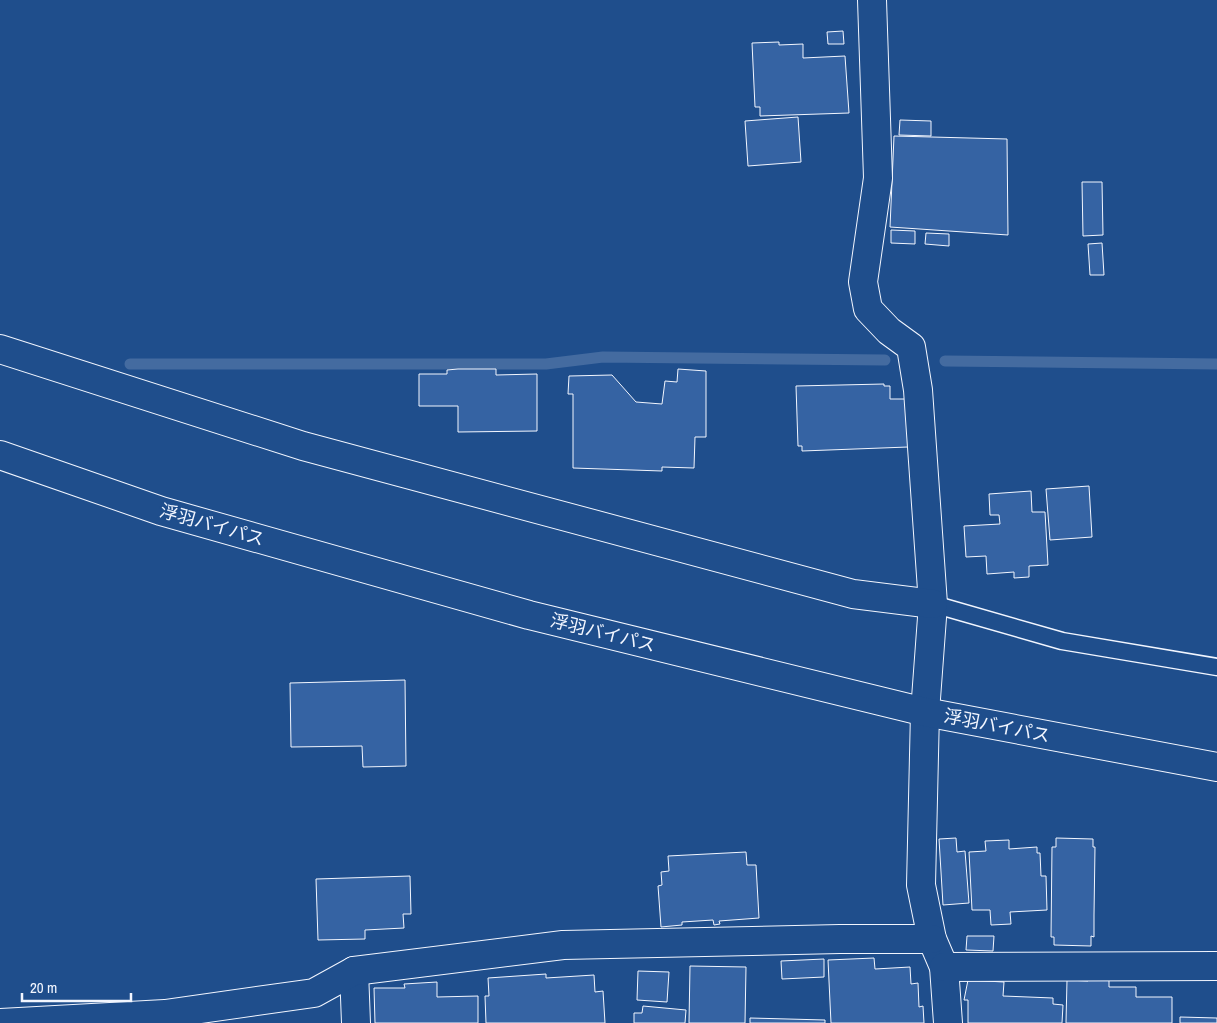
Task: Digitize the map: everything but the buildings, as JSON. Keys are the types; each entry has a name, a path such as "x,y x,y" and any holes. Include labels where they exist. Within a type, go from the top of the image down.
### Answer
{"main road":[{"path":"872,0 878,178 863,282 868,309 889,331 911,347 918,390 933,604 925,712 921,885 932,939 944,967 948,1023"},
{"path":"0,349 303,446 853,594 933,604"},
{"name":"浮羽バイパス","path":"0,455 160,511 520,612 925,712 1217,767"},
{"path":"0,1023 165,1014 314,993 354,971 563,945 932,939"},
{"path":"944,967 1217,966"},
{"path":"354,971 356,1023"}],"lane":[{"path":"933,604 1062,640 1217,667"}],"waterway":[{"path":"130,364 546,364 603,357 885,360"},
{"path":"945,361 1217,364"}]}
